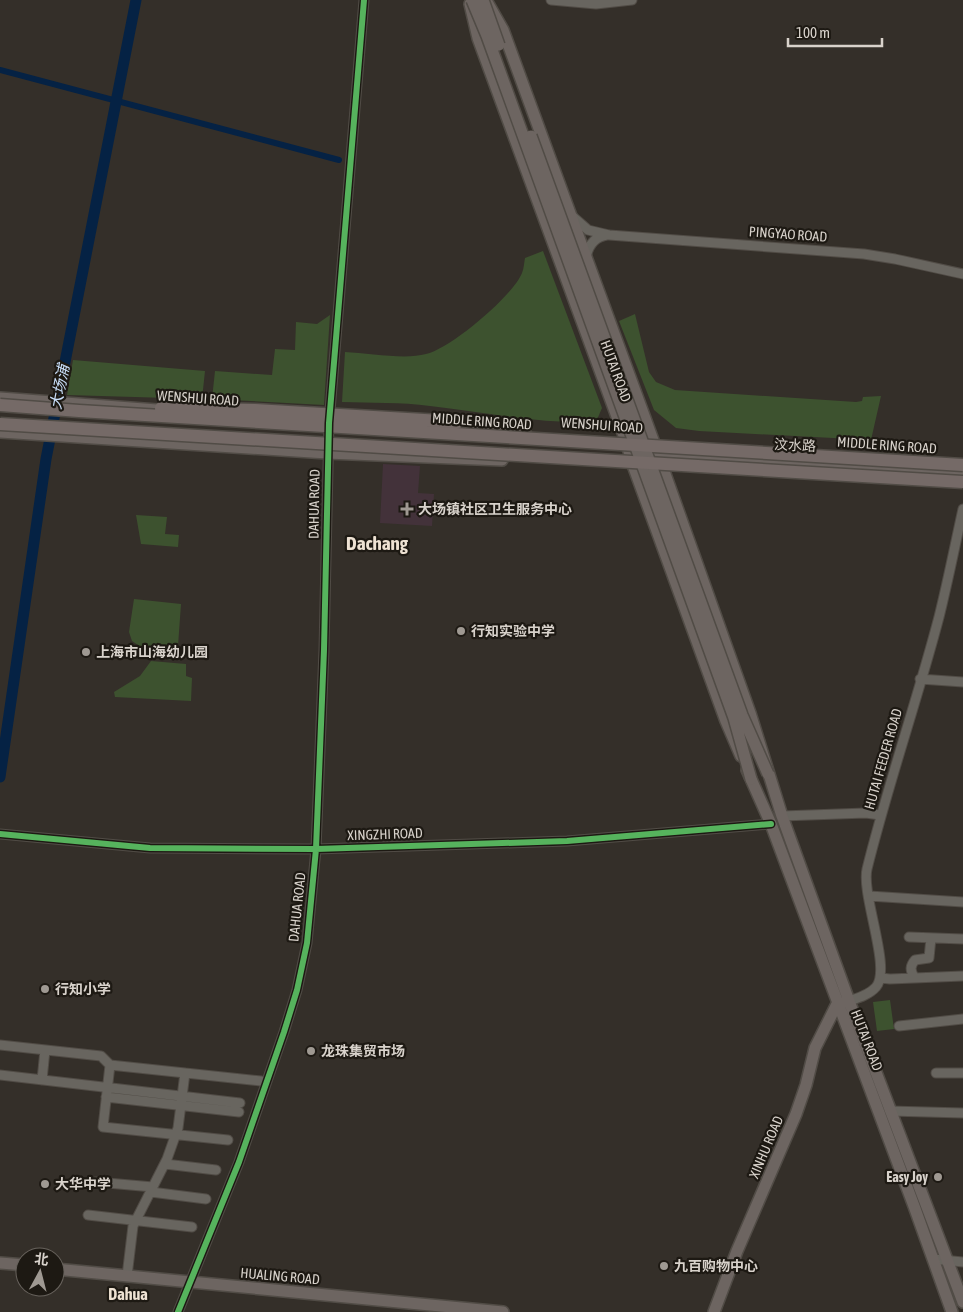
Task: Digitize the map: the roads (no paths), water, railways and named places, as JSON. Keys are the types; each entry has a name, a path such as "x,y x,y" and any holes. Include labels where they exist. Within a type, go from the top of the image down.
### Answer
{"highway":[{"name":"MIDDLE RING ROAD","path":"0,404 64,410 963,464"},
{"path":"64,410 201,408 458,422 535,436"},
{"path":"0,424 963,484"}],"main road":[{"name":"HUTAI ROAD","path":"470,0 478,38 626,441 726,721 771,824 952,1312"},
{"name":"HUTAI ROAD","path":"470,0 487,36 734,718 751,779"},
{"name":"HUTAI ROAD","path":"486,0 502,30 570,214 750,713 782,816 849,1001 963,1302"},
{"name":"HUTAI ROAD","path":"486,0 742,716 768,774"},
{"name":"WENSHUI ROAD","path":"0,398 329,423 626,441"},
{"name":"WENSHUI ROAD","path":"0,432 327,453 633,465 658,455 963,464"},
{"name":"汶水路","path":"626,441 658,455 963,476"},
{"name":"WENSHUI ROAD","path":"658,455 774,474 963,484"},
{"name":"汶水路","path":"658,455 963,469"},
{"path":"746,462 774,474"},
{"path":"827,477 852,469"},
{"path":"837,1004 849,1001"},
{"name":"XINHU ROAD","path":"714,1312 737,1251 796,1114 815,1048 837,1004"},
{"path":"0,1263 15,1265"},
{"name":"HUALING ROAD","path":"65,1269 400,1307 503,1312"}],"street":[{"name":"DAHUA ROAD","path":"178,1312 239,1162 284,1032 297,990 307,943 316,849 324,650 327,453 364,0"},
{"path":"552,0 596,4 632,0"},
{"name":"PINGYAO ROAD","path":"570,214 588,230 609,235 895,258 963,274"},
{"path":"586,258 588,249 594,241 602,236 609,235"},
{"name":"HUTAI FEEDER ROAD","path":"881,978 866,874 880,815 939,616 963,509"},
{"path":"920,679 963,682"},
{"path":"782,816 866,813 880,815"},
{"name":"XINGZHI ROAD","path":"0,834 150,848 316,849 568,841 771,824"},
{"path":"869,896 963,902"},
{"path":"909,937 963,939"},
{"path":"914,977 910,969 911,964 915,960 929,958 931,938"},
{"path":"849,1001 870,992 879,983 881,978 963,976"},
{"path":"899,1026 963,1019"},
{"path":"0,1045 101,1056 110,1066 261,1080"},
{"path":"42,1080 45,1050"},
{"path":"110,1066 102,1127 228,1140"},
{"path":"127,1276 133,1226 165,1164 176,1135 185,1073"},
{"path":"936,1073 963,1073"},
{"path":"0,1075 42,1080 106,1093 239,1107"},
{"path":"890,1111 963,1113"},
{"path":"165,1164 216,1170"},
{"path":"96,1182 206,1199"},
{"path":"88,1215 192,1227"},
{"path":"933,1259 947,1262 963,1262"}],"waterway":[{"name":"大场浦","path":"0,777 46,459 136,0"},
{"path":"0,70 339,160"}],"place":[{"name":"大场镇社区卫生服务中心","path":"407,509"},
{"name":"行知实验中学","path":"461,631"},
{"name":"上海市山海幼儿园","path":"86,652"},
{"name":"行知小学","path":"45,989"},
{"name":"龙珠集贸市场","path":"311,1051"},
{"name":"Easy Joy","path":"938,1177"},
{"name":"大华中学","path":"45,1184"},
{"name":"九百购物中心","path":"664,1266"}],"district":[{"name":"Dachang","path":"377,543"},
{"name":"Dahua","path":"128,1294"}]}
